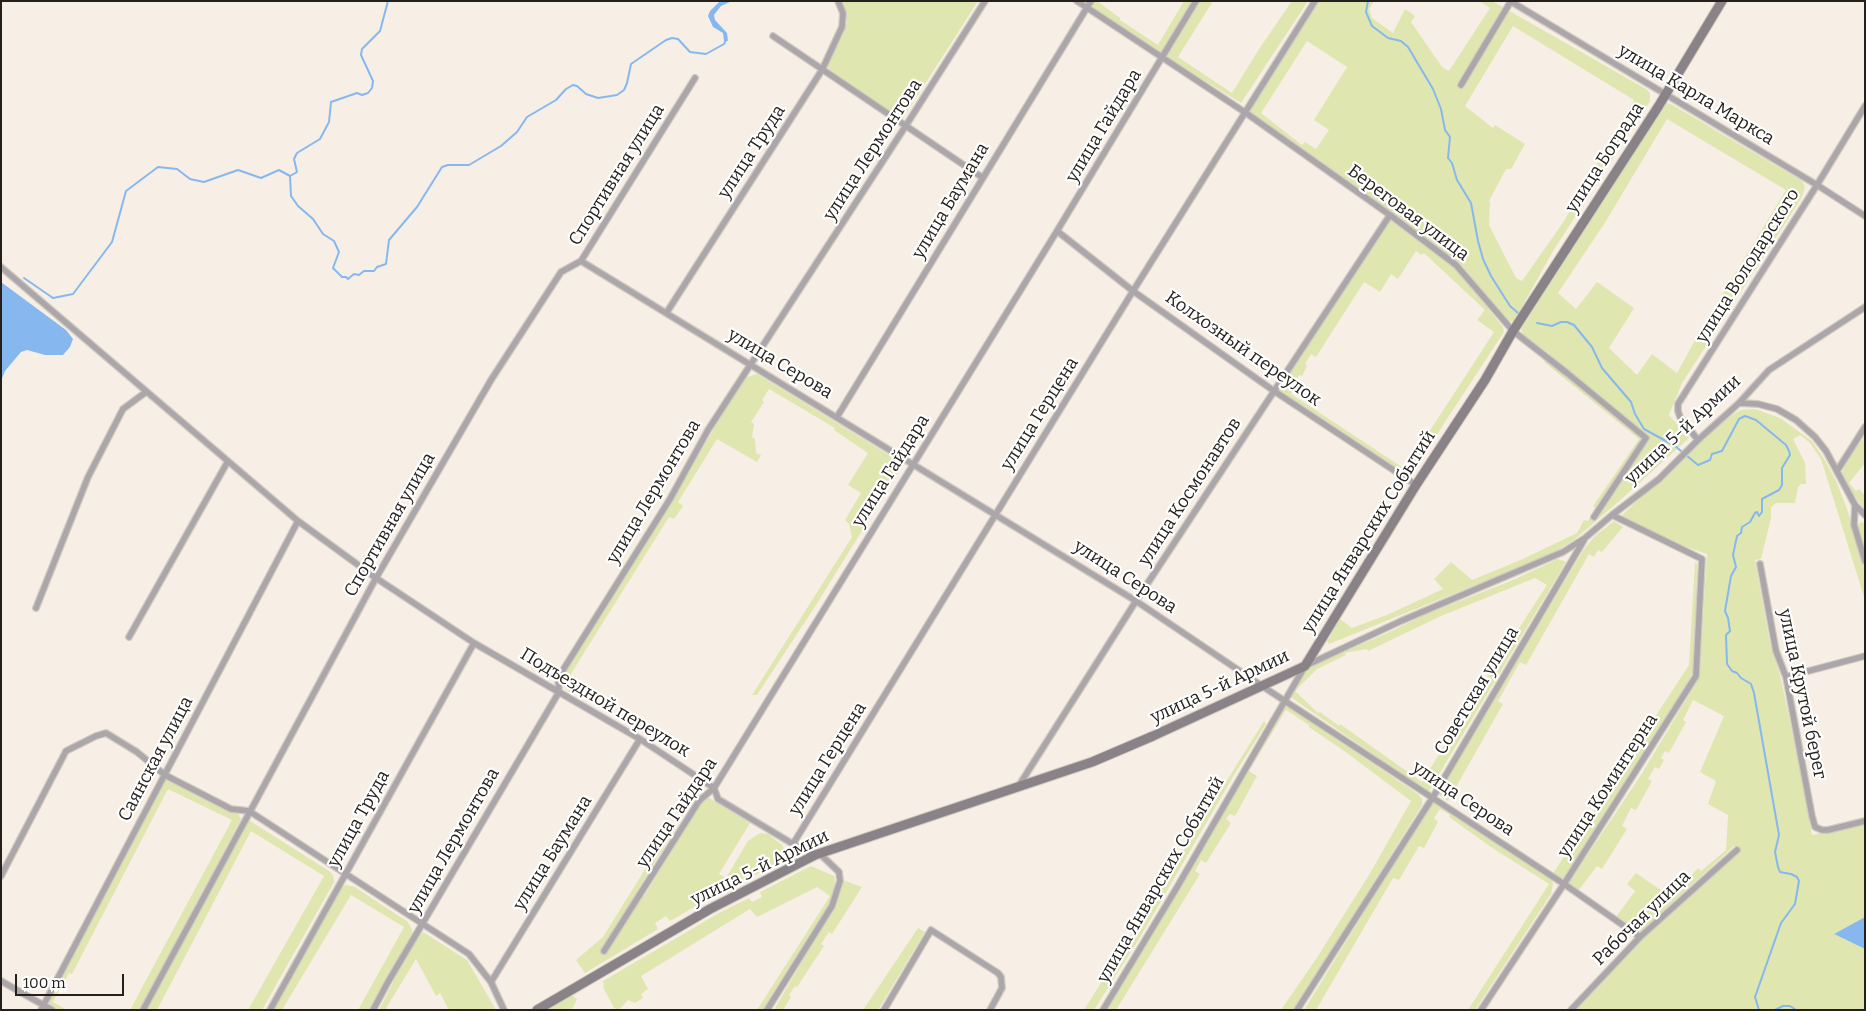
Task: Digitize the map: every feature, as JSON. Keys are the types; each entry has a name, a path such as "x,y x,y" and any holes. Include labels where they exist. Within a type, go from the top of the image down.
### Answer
{"street":[{"name":"улица Труда","path":"667,312 822,70 842,28 843,13 838,1"},
{"name":"улица Лермонтова","path":"374,1010 422,924 559,692 558,678 670,498 708,430 985,1"},
{"name":"Береговая улица","path":"1077,1 1246,113 1390,215 1456,265 1513,331 1568,373 1646,438 1594,517"},
{"name":"улица Баумана","path":"837,417 1091,1"},
{"name":"улица Гайдара","path":"604,951 699,801 714,788 1057,232 1196,1"},
{"name":"улица Герцена","path":"793,844 1133,291 1315,1"},
{"path":"1460,85 1510,1"},
{"name":"улица Карла Маркса","path":"1510,1 1817,185 1865,216"},
{"name":"улица Бограда","path":"1513,331 1666,94 1722,1"},
{"path":"773,36 983,178"},
{"name":"Спортивная улица","path":"143,1010 376,578 491,380 561,272 581,261 695,78"},
{"name":"улица Володарского","path":"1698,440 1680,417 1678,404 1865,106"},
{"name":"улица Космонавтов","path":"1018,787 1136,601 1390,215"},
{"name":"Колхозный переулок","path":"1057,232 1133,291 1274,391 1416,485"},
{"name":"улица Серова","path":"581,261 1136,601 1262,686 1433,796 1564,884 1640,938"},
{"name":"Подъездной переулок","path":"1,267 298,521 376,578 474,643 640,739 714,788 718,799 793,844 817,854"},
{"name":"улица 5-й Армии","path":"537,1010 710,909 817,854 1092,762 1153,736 1402,621 1563,552 1585,538 1659,479 1698,440 1739,404 1769,370 1865,307"},
{"name":"улица Январских Событий","path":"1103,1010 1176,889 1284,700 1513,331"},
{"path":"36,608 93,469 123,409 146,392"},
{"path":"1739,404 1758,404 1777,409 1796,420 1815,437 1826,451 1856,505 1865,515"},
{"path":"1836,471 1865,427"},
{"path":"129,637 228,462"},
{"path":"1856,505 1854,525 1865,561"},
{"name":"улица Коминтерна","path":"1481,1010 1564,884 1696,676 1702,559 1612,515"},
{"name":"Саянская улица","path":"42,1007 298,521"},
{"name":"Советская улица","path":"1297,1010 1433,796 1585,538"},
{"name":"улица Крутой берег","path":"1760,564 1776,651 1786,677 1812,816 1818,828 1828,830 1865,821"},
{"name":"улица Труда","path":"270,1010 474,643"},
{"path":"1786,677 1865,656"},
{"path":"1,876 66,751 106,733 138,752 165,775 231,809 249,811 469,954 491,982 504,1010"},
{"name":"улица Баумана","path":"491,982 640,739"},
{"name":"Рабочая улица","path":"1571,1010 1640,938 1737,850"},
{"path":"767,1010 832,906 840,881 839,872 817,854"},
{"path":"884,1010 931,930 998,973 1002,983 1000,994 990,1010"},
{"path":"1,982 42,1007 52,1010"}],"green space":[{"path":"841,1 978,1 902,120 849,86 829,70 827,64 844,33 847,22"},
{"path":"1084,1 1097,1 1120,18 1120,20 1158,45 1184,1 1213,1 1178,57 1232,93 1292,1 1308,1 1241,103 1155,50"},
{"path":"1316,1 1374,1 1369,9 1372,18 1393,33 1405,9 1415,16 1411,22 1442,67 1449,71 1490,8 1479,1 1492,1 1650,93 1650,101 1553,251 1514,321 1510,321 1503,316 1461,265 1249,113","holes":["1513,26 1634,100 1564,221 1522,281 1516,278 1489,225 1489,201 1506,169 1511,169 1525,144 1495,125 1493,128 1465,106","1307,41 1347,67 1314,120 1329,130 1316,149 1305,142 1302,145 1261,113"]},
{"path":"1666,103 1671,104 1802,181 1805,187 1802,197 1682,383 1669,415 1689,438 1574,540 1558,550 1329,644 1327,642 1340,619 1352,628 1387,615 1443,589 1434,579 1451,562 1472,580 1523,559 1577,533 1584,520 1588,521 1595,508 1593,506 1639,439 1544,362 1550,354 1525,337 1521,329","holes":["1667,119 1786,190 1703,326 1677,373 1652,354 1637,375 1609,348 1634,308 1597,282 1576,309 1558,293 1606,221"]},
{"path":"1390,220 1447,262 1462,276 1503,327 1504,332 1416,470 1409,476 1404,475 1278,392 1343,288","holes":["1416,251 1421,255 1424,253 1485,310 1477,320 1494,332 1405,469 1291,394 1295,388 1292,386 1299,375 1302,376 1307,366 1305,364 1311,354 1316,357 1364,282 1380,292 1391,274 1398,279"]},
{"path":"757,374 897,460 900,464 899,471 816,605 757,695 752,695 852,537 849,524 845,520 861,493 848,485 868,453 834,430 835,428 769,389 762,400 764,402 751,422 754,424 752,437 755,439 756,453 761,455 757,462 717,439 678,502 683,506 674,519 669,517 567,680 577,687 572,695 563,686 563,675 677,494 730,400 747,377"},
{"path":"1755,409 1780,418 1812,441 1837,483 1865,567 1865,600 1821,459 1810,443 1800,435 1793,439 1805,463 1806,484 1801,484 1798,487 1795,503 1776,503 1771,507 1771,518 1761,559 1755,560 1770,643 1780,675 1812,835 1865,824 1865,917 1834,934 1865,949 1865,1010 1576,1010 1636,945 1740,852 1734,846 1638,934 1616,917 1635,891 1627,884 1636,873 1671,897 1698,868 1701,871 1726,850 1728,815 1708,804 1716,781 1700,772 1724,716 1693,700 1683,720 1686,722 1669,753 1665,751 1661,758 1664,760 1659,769 1655,767 1648,779 1652,781 1636,810 1631,808 1622,826 1627,829 1602,869 1597,866 1578,891 1568,884 1641,775 1698,680 1700,667 1707,554 1672,542 1632,524 1622,515 1728,417 1741,410"},
{"path":"1865,436 1865,463 1849,483 1856,491 1859,489 1865,495 1865,510 1848,488 1842,472 1849,458"},
{"path":"1614,521 1623,527 1602,552 1598,550 1594,557 1589,554 1526,665 1520,662 1498,701 1503,704 1448,801 1437,794 1584,549 1594,537"},
{"path":"1862,522 1865,524 1865,555 1855,525"},
{"path":"1558,559 1566,562 1429,791 1289,696 1302,674 1319,662 1427,614 1513,580","holes":["1535,578 1547,585 1457,724 1461,726 1455,735 1452,733 1422,782 1340,724 1339,726 1320,712 1318,713 1295,691 1317,669 1346,655 1345,653 1367,649 1368,651 1441,616"]},
{"path":"1695,562 1697,564 1695,666 1692,674 1677,705 1565,877 1560,879 1552,875 1689,665"},
{"path":"1284,706 1287,706 1418,794 1422,799 1422,805 1294,1010 1281,1010 1369,875 1411,801 1286,710 1249,771 1257,776 1235,816 1230,814 1226,819 1231,823 1206,863 1201,860 1195,871 1200,874 1116,1010 1106,1010"},
{"path":"1264,721 1266,724 1234,775 1139,939 1094,1010 1084,1010"},
{"path":"164,778 238,813 241,819 139,1010 130,1010 232,820 168,789 72,974 69,973 53,1002 67,1010 56,1010 49,1005 48,1001"},
{"path":"695,789 698,791 637,891 644,896 706,796 750,823 719,874 726,878 748,841 760,833 768,834 781,844 785,850 785,858 782,862 717,894 670,921 666,916 655,923 658,929 585,973 576,960 603,937"},
{"path":"1432,802 1551,878 1553,884 1551,894 1475,1010 1468,1010 1549,884 1491,847 1440,809 1434,818 1438,822 1424,848 1419,846 1399,880 1393,878 1316,1010 1304,1010"},
{"path":"247,819 329,871 333,875 334,882 262,1010 248,1010 324,876 251,831 157,1010 146,1010"},
{"path":"811,866 834,876 836,885 833,899 765,1010 757,1010 830,896 817,887 757,917 750,909 641,976 648,989 641,994 643,998 635,1003 628,1000 619,1010 614,1008 604,989 603,981 719,913 749,898 752,902 762,897 760,892"},
{"path":"843,880 862,887 832,934 829,932 821,944 824,946 797,987 795,986 789,995 791,997 783,1010 774,1010 835,904"},
{"path":"346,885 355,887 407,921 412,929 412,934 368,1010 358,1010 404,927 351,895 282,1010 268,1010 335,890"},
{"path":"918,928 925,932 878,1010 863,1010"},
{"path":"423,932 467,960 496,1010 449,1010 440,993 436,996 416,959 385,1010 379,1010 414,941"},
{"path":"570,994 577,999 572,1010 544,1010"}],"water":[{"path":"720,1 732,1 721,6 714,15 715,20 727,33 728,41 724,41 723,33 713,27 708,16 710,11"},
{"path":"1,282 66,330 73,339 70,347 63,355 45,355 27,350 21,352 5,371 1,381"},
{"path":"1865,917 1865,949 1834,934"}],"waterway":[{"path":"388,1 380,31 362,49 361,55 373,81 372,88 368,93 362,95 357,93 331,102 329,122 320,139 297,153 294,159 297,172 290,176 291,196 298,206 313,219 323,234 334,241 339,252 333,268 342,277 348,279 354,274 359,275 364,271 374,271 377,267 386,264 389,240 417,207 442,167 448,165 469,165 501,146 517,132 527,117 556,100 566,89 573,85 586,94 598,98 617,95 624,90 631,64 666,40 678,39 690,52 706,54 724,44 726,40"},
{"path":"1368,1 1366,12 1372,26 1388,38 1401,41 1408,47 1433,89 1441,109 1445,130 1450,137 1448,158 1452,163 1457,180 1471,203 1483,259 1491,276 1510,306 1518,313"},
{"path":"24,278 53,298 73,294 112,242 126,191 158,167 177,169 190,179 204,182 238,170 261,178 279,170 290,176"},
{"path":"1537,323 1552,326 1561,322 1567,322 1574,325 1592,347 1602,368 1631,402 1635,414 1644,429 1675,446 1698,465 1710,460 1712,454 1722,451 1739,419 1745,416 1756,420 1786,445 1789,451 1790,455 1782,468 1782,485 1779,490 1762,499 1762,512 1759,516 1757,512 1755,513 1750,522 1742,527 1741,533 1737,536 1733,555 1736,567 1731,576 1725,611 1730,631 1726,635 1727,664 1732,671 1751,684 1754,693 1779,835 1775,852 1778,867 1780,872 1791,874 1797,877 1799,881 1795,904 1781,923 1755,997 1759,1010"},
{"path":"1775,1010 1783,1006 1790,1006 1796,1010"}]}
